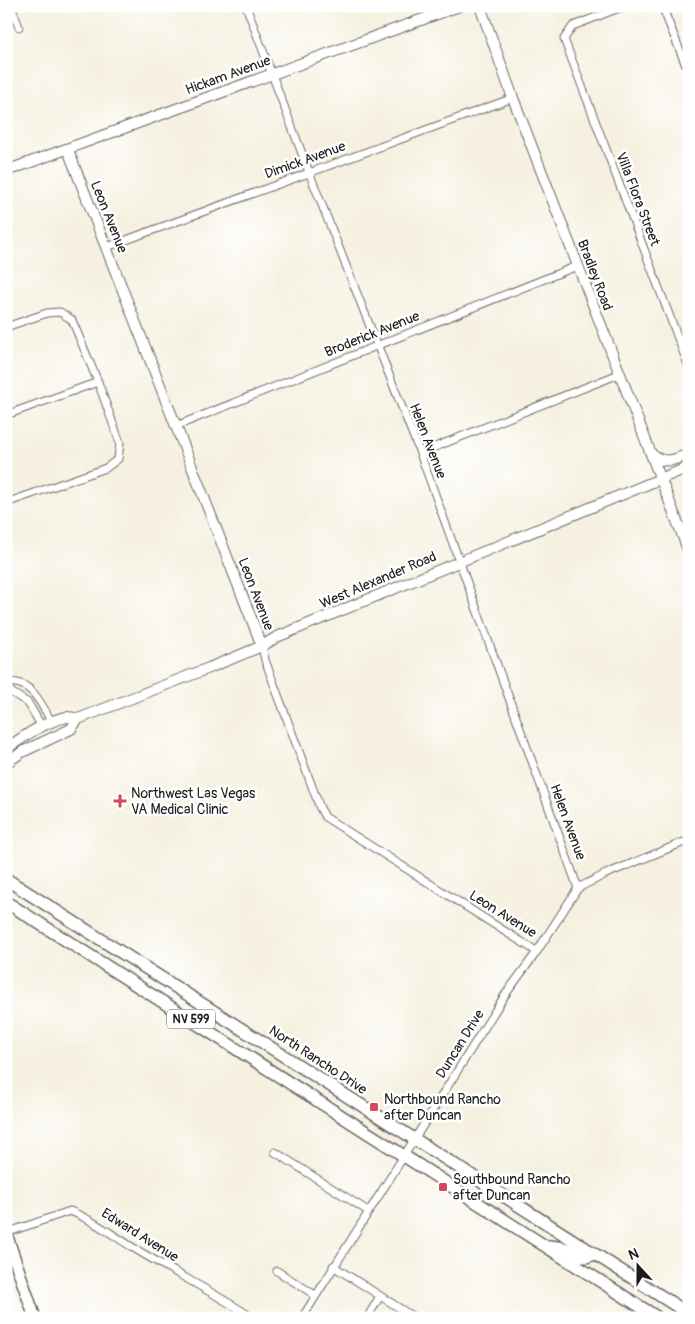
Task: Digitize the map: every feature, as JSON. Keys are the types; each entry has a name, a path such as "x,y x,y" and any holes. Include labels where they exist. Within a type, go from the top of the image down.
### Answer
{"main road":[{"name":"North Rancho Drive","path":"6,879 689,1314"},
{"name":"NV 599","path":"6,902 658,1318"},
{"path":"6,1233 35,1318"},
{"path":"545,1246 566,1248 576,1256 583,1257 594,1254"},
{"path":"600,1281 616,1269"}],"street":[{"path":"11,6 19,27"},
{"name":"Helen Avenue","path":"246,6 309,172 420,453 578,888"},
{"name":"Hickam Avenue","path":"6,171 459,6"},
{"name":"Bradley Road","path":"480,6 577,266 689,552"},
{"name":"Villa Flora Street","path":"624,6 573,26 564,39 689,367"},
{"path":"662,6 689,73"},
{"name":"Dimick Avenue","path":"107,247 513,98"},
{"name":"Leon Avenue","path":"68,150 262,646 265,660 320,808 326,817 536,952"},
{"name":"Broderick Avenue","path":"176,426 577,266"},
{"path":"6,327 47,313 60,312 72,320 98,382 120,443 118,459 106,468 6,503"},
{"path":"420,453 619,374"},
{"path":"6,415 98,382"},
{"path":"650,453 658,460 666,462 689,454"},
{"name":"West Alexander Road","path":"6,749 42,727 68,717 78,719 262,646 277,637 689,467"},
{"path":"42,727 28,703 11,692 6,686 9,683 14,682 31,691 40,701 52,723"},
{"name":"West Alexander Road","path":"6,763 22,752 71,729 78,719"},
{"path":"578,888 606,874 689,840"},
{"name":"Duncan Drive","path":"302,1318 505,995 578,888"},
{"path":"275,1152 368,1211"},
{"name":"Edward Avenue","path":"6,1233 70,1211 90,1219 135,1249 226,1300 254,1318"},
{"path":"334,1266 414,1318"},
{"path":"277,1271 315,1295"},
{"path":"367,1318 380,1296"}],"place":[{"name":"Northwest Las Vegas VA Medical Clinic","path":"120,801"},
{"name":"Northbound Rancho after Duncan","path":"374,1107"},
{"name":"Southbound Rancho after Duncan","path":"443,1187"}]}
